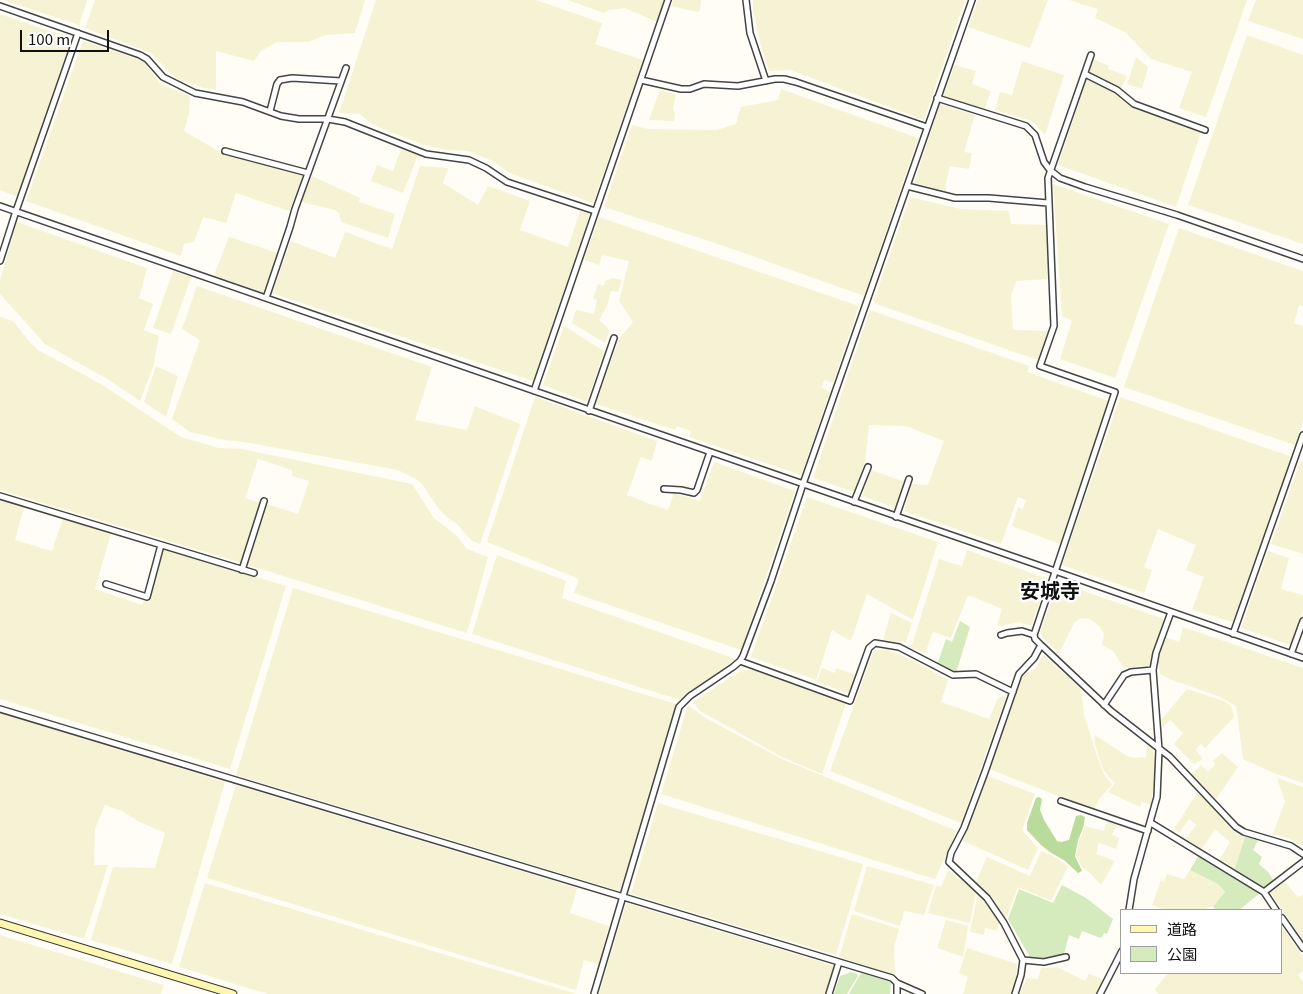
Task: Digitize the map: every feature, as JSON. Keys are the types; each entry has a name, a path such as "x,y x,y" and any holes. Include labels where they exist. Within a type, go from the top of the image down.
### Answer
{"street":[{"path":"534,391 668,0"},
{"path":"746,0 750,33 766,81"},
{"path":"594,994 680,707 690,696 740,662 771,581 802,484 972,0"},
{"path":"0,6 140,54 147,58 163,77 195,93 243,102 281,116 345,122 426,154 469,160 486,168 507,182 595,211"},
{"path":"0,261 78,33"},
{"path":"1091,55 1048,178 1054,326 1040,366 1115,392 1034,635 1035,639 1104,705 1170,757 1236,827 1244,832 1291,846 1303,854"},
{"path":"266,298 346,68"},
{"path":"1085,74 1117,90 1134,104 1206,130"},
{"path":"270,111 280,80 292,78 341,81"},
{"path":"641,80 681,89 690,89 704,84 738,86 776,79 796,82 928,127"},
{"path":"937,98 1026,126 1035,135 1044,162 1060,178 1177,215 1303,259"},
{"path":"225,151 308,173"},
{"path":"907,186 955,198 989,198 1048,203"},
{"path":"0,206 1303,658"},
{"path":"590,411 614,338"},
{"path":"1233,634 1303,435"},
{"path":"664,490 680,490 694,493 698,490 710,452"},
{"path":"854,502 868,467"},
{"path":"896,517 908,479"},
{"path":"0,496 254,573"},
{"path":"242,570 264,501"},
{"path":"106,584 147,597 161,545"},
{"path":"1129,909 1134,879 1157,797 1159,750 1153,670 1156,653 1171,612"},
{"path":"1291,654 1303,621"},
{"path":"1001,635 1007,632 1022,631 1034,635"},
{"path":"740,662 850,701 869,648 875,643 899,647 953,675 976,674 1013,692"},
{"path":"1015,994 1023,960 1004,923 987,898 949,862 951,853 964,828 1022,670 1034,658 1041,645"},
{"path":"1104,705 1124,675 1131,672 1153,670"},
{"path":"0,710 892,978 897,983 922,994"},
{"path":"1061,801 1148,831"},
{"path":"1151,823 1264,892 1275,909"},
{"path":"1264,892 1303,862"},
{"path":"1283,919 1303,948"},
{"path":"0,923 233,994"},
{"path":"1100,994 1120,955"},
{"path":"1023,960 1044,962 1066,957"},
{"path":"829,994 839,962"},
{"path":"896,994 897,983"}],"shaded area":[{"path":"3,0 87,0 79,25"},
{"path":"95,0 365,0 355,33 326,35 308,42 277,42 261,51 254,61 216,51 216,90 181,80 171,74 151,53 85,28"},
{"path":"376,0 536,0 602,23 595,44 643,60 593,203 509,173 493,161 468,151 447,150 424,145 372,124 360,114 339,113"},
{"path":"568,0 664,0 657,22 625,8 609,10 604,13"},
{"path":"673,0 701,0 700,10 697,12 671,6"},
{"path":"753,0 965,0 924,120 790,70 769,71 759,40"},
{"path":"978,0 1048,0 1030,48 968,27"},
{"path":"1069,0 1247,0 1206,117 1179,108 1192,72 1151,59 1125,32 1095,18 1098,9"},
{"path":"1256,0 1303,0 1303,39 1248,21"},
{"path":"0,14 72,39 18,197 0,190"},
{"path":"1247,35 1303,55 1303,244 1188,205"},
{"path":"83,41 144,61 160,84 190,96 189,114 184,131 225,155 303,175 289,211 236,193 226,223 203,217 194,242 184,244 181,256 26,201"},
{"path":"1136,57 1148,67 1142,89 1127,84"},
{"path":"1093,59 1109,66 1108,69 1127,76 1120,91 1089,73"},
{"path":"1022,61 1064,75 1045,135 1032,121 995,110 1000,92 1012,95"},
{"path":"955,65 976,71 972,84 991,91 984,110 943,96"},
{"path":"1087,79 1112,90 1134,106 1201,132 1176,207 1058,165"},
{"path":"781,89 918,138 864,296 727,247 604,207 632,125 648,129 717,130 736,124 741,107 778,100"},
{"path":"660,90 676,94 673,110 675,113 674,121 649,120"},
{"path":"940,104 975,115 964,152 972,153 969,169 950,166 946,191 914,183"},
{"path":"401,149 418,155 403,193 371,181 377,165 393,171"},
{"path":"420,166 448,168 443,183 478,205 488,186 530,201 520,230 568,247 580,211 590,214 533,381 272,293 291,241 335,258 345,232 392,249"},
{"path":"312,176 360,198 359,202 395,214 388,238 341,222 339,213 335,210 301,202"},
{"path":"1053,184 1169,224 1115,378 1060,359 1072,321 1062,316"},
{"path":"910,197 961,209 1009,211 1011,224 1046,225 1049,279 1016,281 1011,296 1013,330 1048,331 1038,360 873,303"},
{"path":"599,217 859,306 833,383 824,380 822,388 830,392 801,475 689,437 691,431 677,426 675,430 596,404 619,339 633,322 619,301 629,261 602,255 599,265 584,260"},
{"path":"17,222 147,268 139,298 153,304 144,330 159,336 154,364 140,401 109,380 45,344 0,294 0,280"},
{"path":"1179,228 1303,271 1303,306 1299,305 1294,323 1303,326 1303,422 1295,445 1124,387"},
{"path":"229,237 278,253 263,293 214,275"},
{"path":"173,271 191,277 171,334 153,328"},
{"path":"612,278 622,280 618,292 611,291 607,306 599,320 608,328 609,333 605,343 572,323 576,310 594,314 597,300 593,298 598,284 604,286 605,281"},
{"path":"197,286 432,367 415,420 467,430 475,406 520,424 480,544 472,541 456,523 439,509 422,484 398,470 225,440 190,432 172,419 200,340 182,329"},
{"path":"870,310 1029,366 1027,372 1109,401 1060,544 1012,526 1018,507 1023,509 1026,500 1018,497 1001,544 904,511 911,484 928,485 944,441 906,426 869,425 865,462 854,492 813,478"},
{"path":"0,317 13,321 38,350 101,384 181,437 219,448 242,449 412,484 434,518 457,536 467,549 488,557 467,633 248,565 267,504 298,514 309,481 292,476 292,470 258,459 245,498 260,503 242,563 0,490"},
{"path":"564,326 604,351 587,402 543,385"},
{"path":"156,366 178,376 166,417 144,402"},
{"path":"535,397 657,441 652,461 641,457 627,495 650,504 668,510 674,493 700,501 714,462 795,491 741,650 574,593 579,579 487,542"},
{"path":"1120,397 1292,457 1233,622 1192,610 1204,577 1186,570 1196,545 1158,529 1144,567 1152,570 1144,593 1062,565"},
{"path":"1300,461 1303,461 1303,554 1271,544"},
{"path":"871,470 905,482 896,508 862,496"},
{"path":"807,497 938,542 913,620 867,594 851,641 832,630 816,680 751,657"},
{"path":"0,500 24,507 15,540 52,551 63,518 111,533 95,589 142,605 144,600 149,602 164,549 286,586 230,769 0,699"},
{"path":"967,550 1048,579 1031,626 1019,622 1002,626 997,625 1002,609 968,595 951,638 933,632 925,653 911,648 939,559 962,566"},
{"path":"1268,551 1289,558 1281,589 1303,595 1303,610 1290,645 1241,628"},
{"path":"497,555 566,581 562,598 736,659 680,700 472,634"},
{"path":"1058,582 1164,619 1151,665 1124,668 1113,651 1102,645 1104,634 1100,627 1090,619 1081,618 1074,623 1059,653 1041,634"},
{"path":"293,588 676,704 620,891 236,775"},
{"path":"891,613 912,623 906,642 883,640"},
{"path":"1183,627 1303,668 1303,783 1271,772 1243,759 1236,706 1218,696 1160,674 1159,652 1165,637 1179,642"},
{"path":"874,650 888,650 914,661 948,680 941,702 989,719 997,700 1002,696 1006,697 961,823 830,771"},
{"path":"1043,655 1081,689 1084,715 1098,759 1104,774 1112,785 1099,799 1094,810 989,769 1023,676 1036,668"},
{"path":"822,668 835,673 836,668 857,675 850,694 817,682"},
{"path":"754,670 846,703 822,774 782,757 700,711 693,702 741,671"},
{"path":"1187,689 1224,701 1231,706 1234,717 1205,748 1201,744 1196,750 1203,759 1194,764 1174,744 1183,733 1170,720 1163,727 1161,720"},
{"path":"688,705 704,717 782,759 957,831 935,879 661,794"},
{"path":"0,713 225,782 172,964 91,940 113,867 155,868 165,833 138,821 122,811 105,805 95,829 94,865 108,865 84,939 0,914"},
{"path":"1095,735 1127,756 1134,758 1146,757 1147,746 1151,746 1157,761 1151,805 1142,802 1140,807 1108,792 1115,783 1102,767 1094,741"},
{"path":"1222,753 1238,767 1216,799 1191,774 1201,765 1208,772 1216,764 1213,761"},
{"path":"988,776 1035,794 1022,830 1038,848 1028,870 963,841"},
{"path":"1277,778 1303,787 1303,846 1288,838 1273,834 1285,802"},
{"path":"236,785 577,888 570,913 609,926 599,964 584,960 576,990 207,878"},
{"path":"1197,793 1210,804 1237,834 1245,837 1234,871 1219,861 1230,842 1215,829 1202,849 1186,839 1196,825 1189,819 1179,833 1174,829"},
{"path":"658,803 863,864 836,955 631,894"},
{"path":"1107,821 1117,824 1112,835 1119,838 1116,849 1099,843 1096,854 1115,861 1101,885 1082,867 1076,855 1085,826 1104,831"},
{"path":"1041,851 1068,866 1051,901 1018,887 1006,919 993,898 976,882 987,857 1030,876"},
{"path":"867,866 934,885 924,915 904,911 900,926 854,911"},
{"path":"948,870 976,892 970,923 928,913 936,886 941,887"},
{"path":"1190,870 1218,884 1225,893 1213,907 1206,909 1162,909 1152,905 1161,880 1164,882 1167,874 1184,879"},
{"path":"1285,882 1298,897 1303,895 1303,940 1283,909 1270,892"},
{"path":"205,883 577,994 268,994 179,967"},
{"path":"978,893 1000,920 997,931 985,928 984,935 970,932"},
{"path":"626,903 835,966 826,994 599,994"},
{"path":"852,914 899,929 894,947 895,975 839,957"},
{"path":"946,920 968,926 963,957 937,948"},
{"path":"1283,928 1303,956 1303,971 1298,975 1303,982 1303,994 1158,994 1155,989 1167,974 1283,974"},
{"path":"0,935 164,985 161,994 0,994"},
{"path":"967,948 1017,964 1016,977 1011,994 963,994 968,977 959,973"},
{"path":"1057,967 1085,981 1089,974 1104,980 1097,994 1020,994 1027,978 1038,979 1041,968"}],"green space":[{"path":"960,621 970,627 956,673 937,665 946,639 952,642"},
{"path":"1036,798 1042,799 1040,810 1044,820 1057,841 1069,840 1076,816 1081,815 1085,817 1075,856 1082,871 1078,873 1065,861 1041,845 1027,830 1027,823"},
{"path":"1245,837 1258,840 1253,850 1262,857 1259,864 1274,881 1264,889 1234,871"},
{"path":"1199,855 1259,894 1240,909 1216,909 1213,907 1225,892 1218,884 1190,870"},
{"path":"1062,885 1086,898 1113,919 1107,934 1104,933 1101,938 1082,931 1079,939 1069,935 1064,954 1046,960 1031,959 1008,919 1019,889 1053,903"},
{"path":"851,972 856,973 858,976 847,994 834,994 840,976"},
{"path":"861,973 891,982 890,994 849,994"}],"district":[{"name":"安城寺","path":"1050,590"}]}
